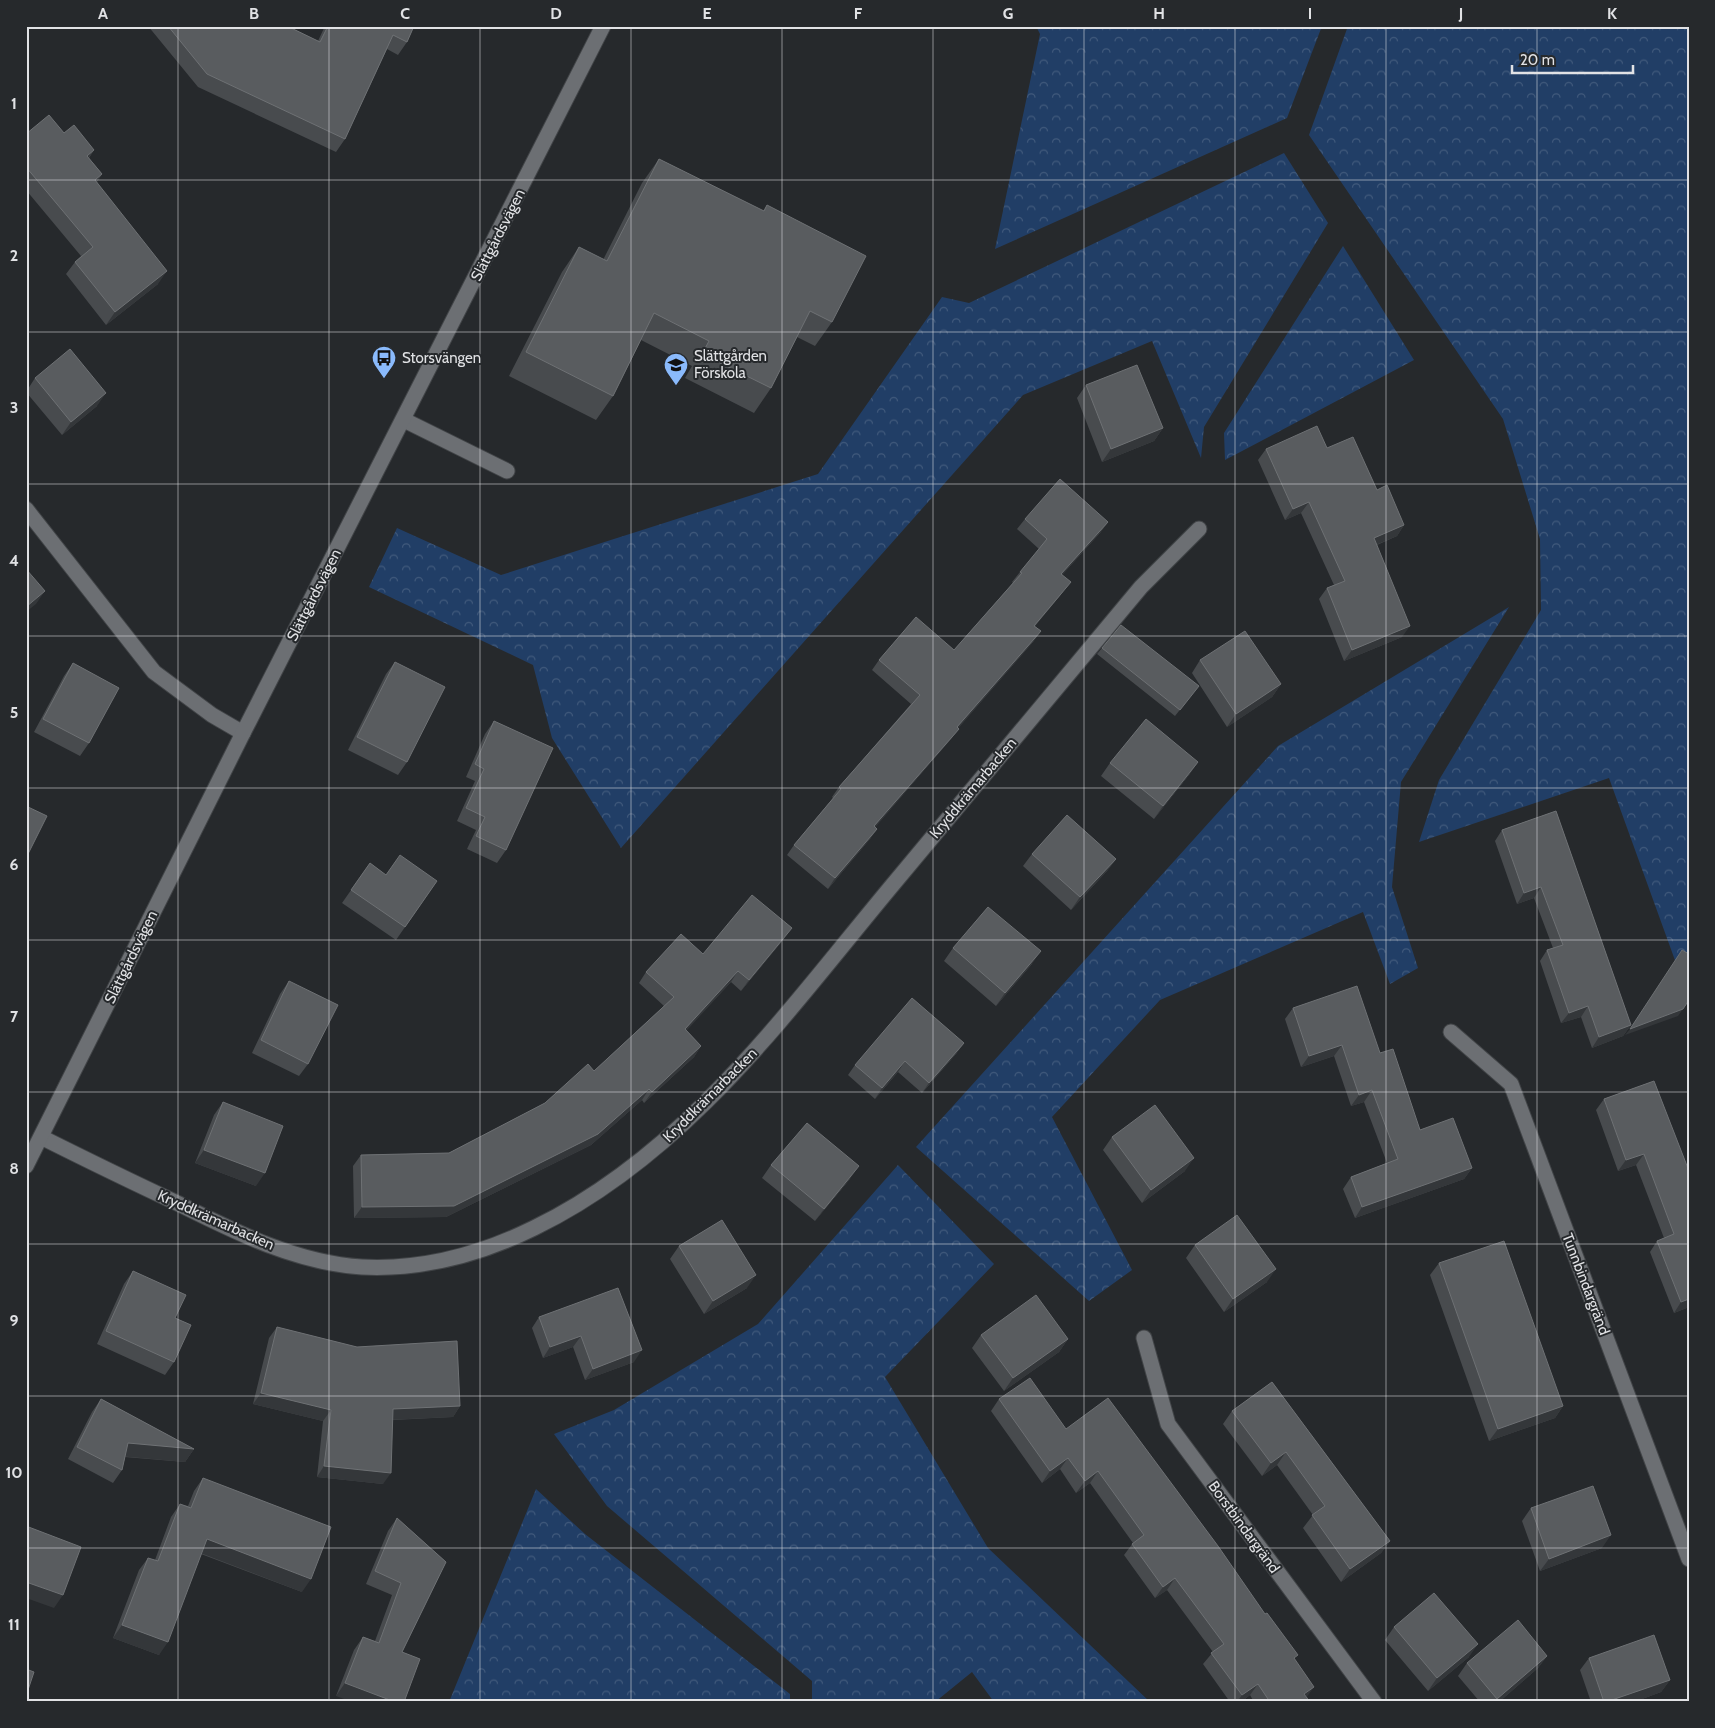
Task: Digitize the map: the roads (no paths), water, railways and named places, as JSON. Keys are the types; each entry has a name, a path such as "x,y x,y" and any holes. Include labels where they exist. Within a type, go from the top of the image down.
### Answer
{"street":[{"name":"Slättgårdsvägen","path":"26,1166 243,732 404,420 603,26"},
{"path":"404,420 507,471"},
{"path":"26,509 154,672 212,715 243,732"},
{"name":"Kryddkrämarbacken","path":"40,1137 262,1242 345,1264 396,1267 457,1257 509,1240 561,1215 599,1192 669,1137 744,1064 1141,587 1199,529"},
{"name":"Tunnbindargränd","path":"1452,1032 1511,1084 1689,1559"},
{"name":"Borstbindargränd","path":"1144,1338 1168,1424 1374,1702"}],"place":[{"name":"Storsvängen","path":"384,379"},
{"name":"Slättgården Förskola","path":"676,386"}]}
